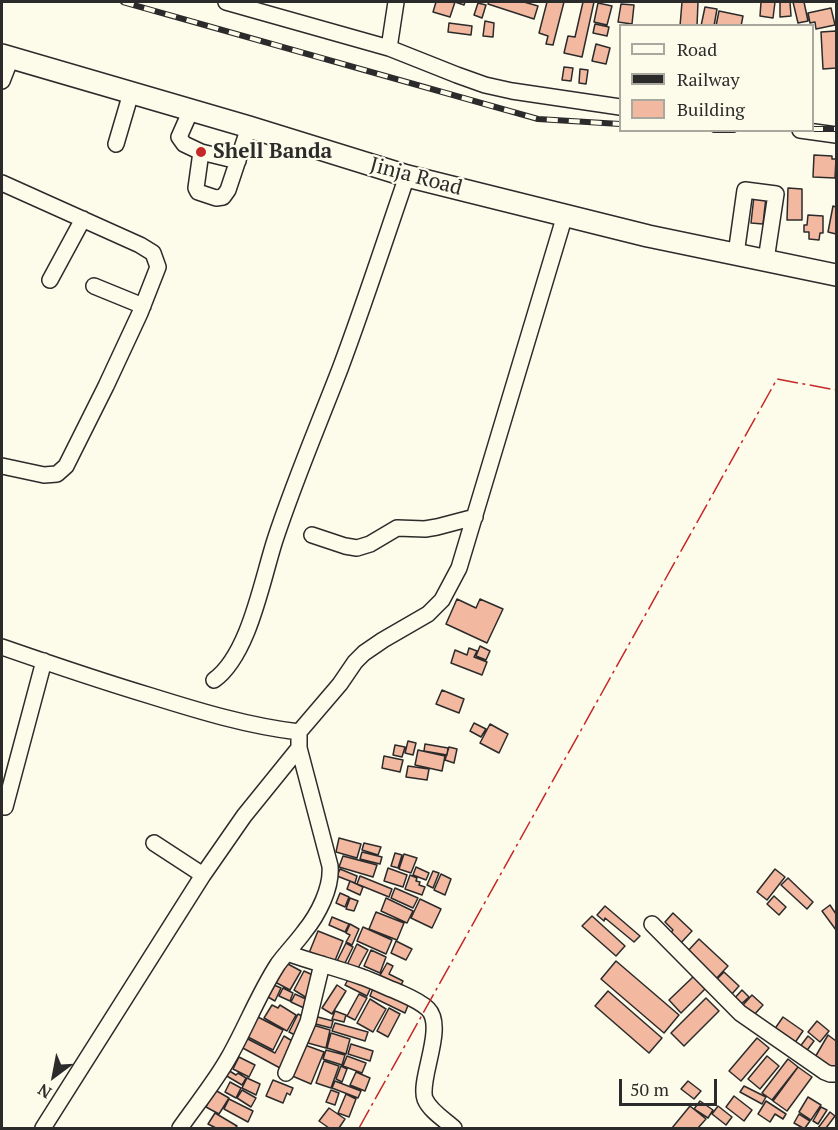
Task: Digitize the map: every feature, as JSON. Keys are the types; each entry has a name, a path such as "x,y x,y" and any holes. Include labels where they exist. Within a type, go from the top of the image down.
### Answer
{"highway":[{"name":"Jinja Road","path":"6,57 249,127 407,176 648,236 837,275"}],"street":[{"path":"226,2 254,5 389,48 485,85 619,107"},
{"path":"389,48 396,2"},
{"path":"2,81 6,57"},
{"path":"116,144 131,93"},
{"path":"191,110 179,137 184,144 201,152 238,161"},
{"path":"201,152 196,188 201,194 216,198 223,197 228,190 249,127"},
{"path":"814,132 837,135"},
{"path":"214,680 232,662 252,619 275,540 352,335 407,176"},
{"path":"2,183 140,245 153,253 158,267 143,306 66,466 57,474 44,475 2,466"},
{"path":"736,254 746,190 776,194 766,260"},
{"path":"180,1128 213,1083 279,963 306,930 328,890 331,874 299,748 299,732 364,653 428,614 442,600 459,568 565,215"},
{"path":"50,280 83,219"},
{"path":"94,286 143,306"},
{"path":"312,535 357,548 370,544 398,528 426,529 475,517"},
{"path":"2,647 201,712 299,732"},
{"path":"5,807 44,661"},
{"path":"43,1128 203,875 244,816 299,748"},
{"path":"154,843 203,875"},
{"path":"652,924 740,1013 825,1072 837,1074"},
{"path":"287,952 363,977 423,1004 431,1012 434,1018 434,1030 424,1096 431,1107 454,1128"},
{"path":"286,1073 308,1022 322,964"}],"building":[{"path":"436,2 455,2 450,17 433,12"},
{"path":"489,2 524,2 538,6 534,19 488,4"},
{"path":"547,2 564,2 553,45 546,44 548,36 539,33"},
{"path":"583,2 594,2 582,57 564,53 568,36 575,37"},
{"path":"682,2 698,2 697,24 680,24"},
{"path":"761,2 775,2 773,18 760,16"},
{"path":"780,2 790,2 791,16 780,17"},
{"path":"793,2 804,2 808,21 798,23"},
{"path":"478,3 486,5 482,18 474,15"},
{"path":"598,3 612,6 607,25 594,22"},
{"path":"621,4 634,5 632,24 618,22"},
{"path":"705,7 717,9 714,24 701,24"},
{"path":"831,8 835,25 816,29 815,22 810,23 808,13"},
{"path":"719,11 743,16 741,24 716,24"},
{"path":"485,21 494,23 493,37 483,36"},
{"path":"449,23 472,26 471,35 448,32"},
{"path":"595,24 609,27 607,36 593,33"},
{"path":"836,31 836,68 823,69 821,32"},
{"path":"596,44 610,48 606,64 592,61"},
{"path":"564,67 573,68 571,81 562,80"},
{"path":"580,69 588,70 586,84 579,83"},
{"path":"814,155 832,156 832,159 836,159 835,178 813,177"},
{"path":"788,188 802,189 802,220 787,220"},
{"path":"754,196 766,197 763,224 751,223"},
{"path":"833,206 836,207 836,234 828,232"},
{"path":"808,215 823,216 823,233 820,233 819,240 809,239 809,232 804,232"},
{"path":"457,599 476,608 480,599 503,609 487,643 446,624"},
{"path":"480,646 490,651 486,660 476,656"},
{"path":"469,648 477,651 474,657 487,662 482,675 451,663 455,650 467,655"},
{"path":"442,690 464,699 459,713 436,704"},
{"path":"474,723 486,729 481,737 470,731"},
{"path":"490,724 508,734 499,753 480,743"},
{"path":"408,741 416,743 413,755 405,753"},
{"path":"425,744 448,748 447,755 424,751"},
{"path":"395,745 405,747 402,757 393,755"},
{"path":"449,747 457,749 454,763 445,760"},
{"path":"418,750 445,756 442,771 415,765"},
{"path":"384,756 403,760 400,772 382,768"},
{"path":"408,766 429,769 427,780 406,777"},
{"path":"339,838 361,844 357,858 336,852"},
{"path":"364,843 381,847 378,855 362,850"},
{"path":"362,852 382,857 380,864 360,859"},
{"path":"395,853 402,855 398,868 391,866"},
{"path":"404,854 417,858 411,873 399,869"},
{"path":"343,856 377,865 373,877 339,867"},
{"path":"416,867 429,873 426,880 413,875"},
{"path":"388,868 407,875 403,887 384,881"},
{"path":"340,869 357,876 355,883 337,876"},
{"path":"775,869 785,877 767,900 757,892"},
{"path":"433,871 439,873 433,888 427,885"},
{"path":"441,874 451,879 445,895 434,890"},
{"path":"410,875 417,878 419,885 425,887 422,895 405,889"},
{"path":"360,876 392,889 389,897 357,884"},
{"path":"788,878 813,902 807,909 781,885"},
{"path":"350,881 363,887 360,895 347,889"},
{"path":"395,888 418,898 413,908 391,898"},
{"path":"340,893 349,897 345,907 336,903"},
{"path":"774,896 786,907 779,915 767,904"},
{"path":"350,898 358,901 354,911 346,909"},
{"path":"386,898 413,911 407,923 381,911"},
{"path":"420,899 441,909 432,928 411,918"},
{"path":"830,905 836,914 836,930 822,911"},
{"path":"605,906 640,936 634,942 605,918 604,921 597,915"},
{"path":"376,912 404,923 397,940 369,929"},
{"path":"673,913 692,931 678,946 668,936 673,930 665,922"},
{"path":"592,916 625,946 616,956 582,926"},
{"path":"332,917 349,924 345,932 329,925"},
{"path":"350,924 359,929 352,945 346,942 350,935 346,933"},
{"path":"363,927 392,940 386,954 357,941"},
{"path":"318,931 343,941 334,963 309,953"},
{"path":"699,939 728,966 715,980 685,954"},
{"path":"396,941 412,949 406,960 391,953"},
{"path":"346,943 353,947 343,967 336,963"},
{"path":"357,944 368,950 357,970 347,965"},
{"path":"371,950 386,957 380,973 364,966"},
{"path":"616,961 679,1015 664,1033 601,979"},
{"path":"286,963 301,971 290,990 275,982"},
{"path":"387,963 393,966 389,974 403,981 399,990 378,979"},
{"path":"304,971 315,976 307,998 294,990"},
{"path":"724,972 739,986 731,995 716,980"},
{"path":"350,976 371,987 367,996 345,985"},
{"path":"694,976 706,988 681,1013 669,1000"},
{"path":"274,985 281,988 275,1001 268,997"},
{"path":"337,985 346,991 332,1014 322,1008"},
{"path":"374,986 409,1003 405,1013 370,996"},
{"path":"283,988 293,993 290,1001 279,996"},
{"path":"742,990 749,997 739,1006 733,1000"},
{"path":"608,991 662,1038 649,1053 595,1006"},
{"path":"295,994 308,1000 304,1008 291,1002"},
{"path":"359,994 367,998 355,1020 347,1016"},
{"path":"752,995 763,1005 753,1016 742,1006"},
{"path":"706,998 719,1011 684,1046 671,1033"},
{"path":"370,999 386,1009 373,1032 357,1023"},
{"path":"272,1005 278,1008 280,1005 296,1015 287,1031 264,1018"},
{"path":"389,1008 400,1014 388,1037 377,1031"},
{"path":"335,1011 346,1015 344,1022 332,1019"},
{"path":"298,1014 306,1018 297,1036 289,1032"},
{"path":"256,1016 283,1030 273,1050 246,1036"},
{"path":"314,1016 333,1021 331,1028 312,1023"},
{"path":"783,1017 803,1031 794,1044 774,1030"},
{"path":"817,1021 829,1031 820,1042 808,1032"},
{"path":"335,1023 368,1032 365,1041 332,1031"},
{"path":"313,1025 330,1030 326,1048 308,1043"},
{"path":"331,1033 350,1039 346,1054 327,1048"},
{"path":"828,1035 836,1041 836,1065 833,1071 814,1059"},
{"path":"284,1036 294,1042 280,1068 239,1046 244,1037 275,1053"},
{"path":"808,1036 814,1041 805,1053 799,1048"},
{"path":"757,1038 769,1048 741,1081 729,1071"},
{"path":"302,1044 324,1052 311,1084 290,1075"},
{"path":"351,1044 373,1051 370,1061 348,1054"},
{"path":"326,1050 345,1055 342,1065 323,1059"},
{"path":"347,1056 366,1063 362,1073 343,1066"},
{"path":"767,1056 779,1066 760,1089 748,1079"},
{"path":"239,1057 255,1065 249,1077 233,1069"},
{"path":"788,1059 798,1067 772,1100 762,1093"},
{"path":"324,1061 339,1066 331,1088 316,1083"},
{"path":"341,1066 347,1069 342,1082 336,1079"},
{"path":"798,1067 812,1077 787,1111 773,1101"},
{"path":"228,1070 246,1078 242,1085 225,1075"},
{"path":"356,1072 370,1078 365,1091 350,1085"},
{"path":"247,1078 260,1084 256,1095 242,1088"},
{"path":"273,1080 293,1088 290,1095 287,1093 283,1103 266,1096"},
{"path":"335,1081 361,1091 358,1098 332,1088"},
{"path":"688,1081 701,1091 694,1099 681,1089"},
{"path":"230,1082 241,1088 236,1098 225,1092"},
{"path":"744,1086 766,1097 762,1104 740,1092"},
{"path":"215,1090 229,1098 219,1114 206,1107"},
{"path":"242,1090 256,1098 251,1107 237,1098"},
{"path":"331,1090 339,1093 335,1105 326,1102"},
{"path":"346,1094 356,1099 349,1117 338,1113"},
{"path":"734,1096 752,1110 744,1121 726,1107"},
{"path":"808,1097 821,1105 811,1120 799,1112"},
{"path":"229,1099 253,1111 248,1122 224,1109"},
{"path":"700,1101 713,1110 708,1118 694,1109"},
{"path":"766,1101 786,1114 783,1119 775,1114 770,1122 758,1114"},
{"path":"690,1106 706,1119 698,1128 672,1128"},
{"path":"718,1106 732,1117 726,1125 712,1114"},
{"path":"821,1107 827,1110 818,1124 813,1121"},
{"path":"329,1108 345,1119 339,1128 329,1128 319,1121"},
{"path":"830,1112 835,1116 826,1128 818,1128"},
{"path":"215,1113 237,1126 235,1128 216,1128 208,1124"},
{"path":"799,1114 810,1121 805,1128 794,1123"}],"railway":[{"path":"123,2 538,119 619,124"},
{"path":"814,129 836,129"}],"power":[{"path":"359,1128 777,379 836,390"}],"place":[{"name":"Shell Banda","path":"201,152"}]}
